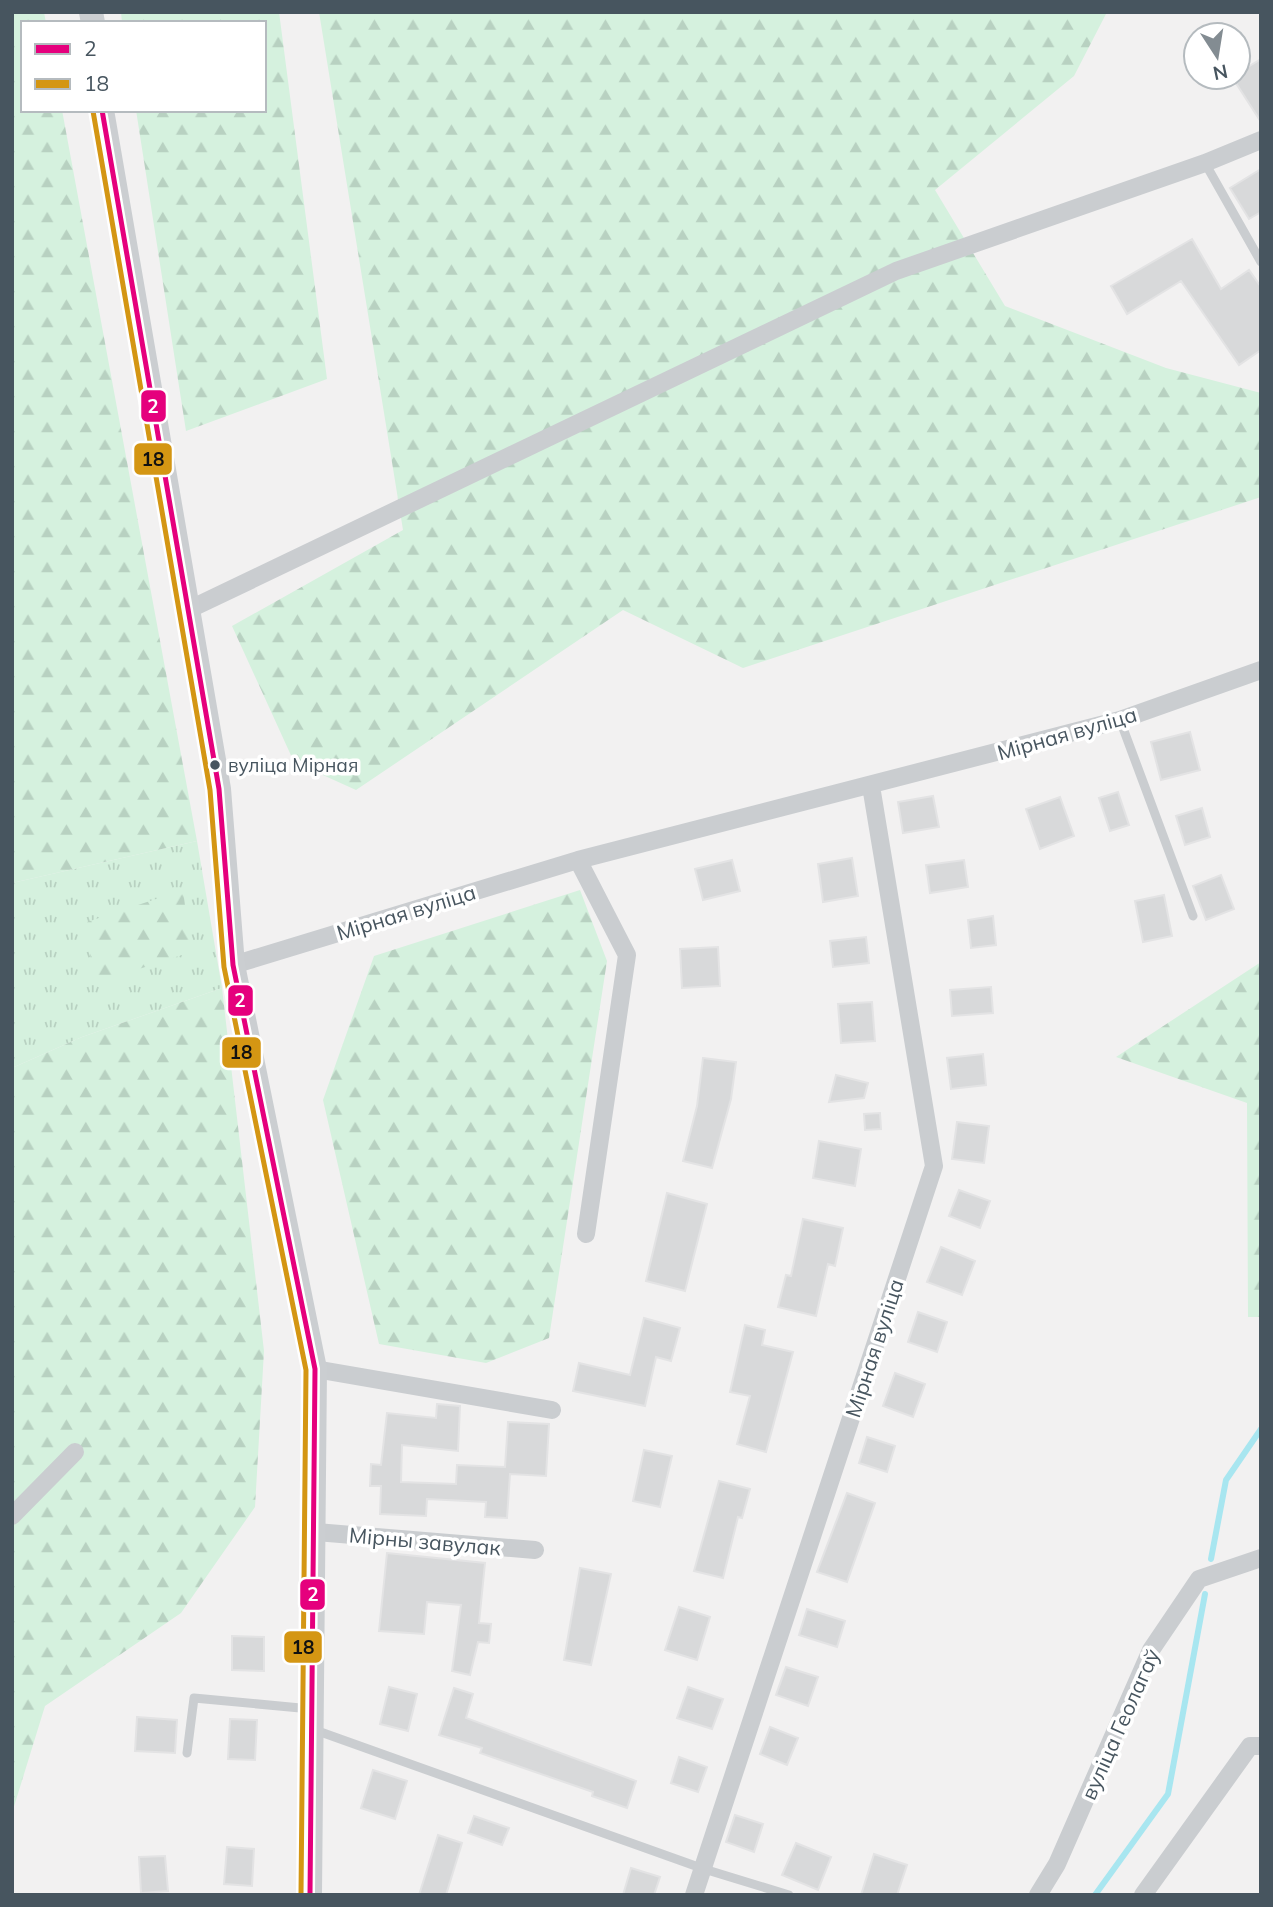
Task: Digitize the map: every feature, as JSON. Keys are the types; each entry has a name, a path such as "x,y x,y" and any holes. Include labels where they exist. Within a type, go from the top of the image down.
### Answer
{"main road":[{"path":"102,112 219,789 233,965 315,1369 316,1532 310,1895"}],"street":[{"path":"190,609 896,271 1205,163 1261,140"},
{"name":"Мірная вуліца","path":"233,965 578,860 1120,720 1261,670"},
{"name":"Мірная вуліца","path":"694,1895 934,1166 871,786"},
{"path":"578,860 627,954 586,1234"},
{"path":"315,1369 552,1410"},
{"path":"12,1516 75,1452"},
{"name":"Мірны завулак","path":"316,1532 534,1550"},
{"name":"вуліца Геолагаў","path":"1038,1895 1058,1864 1151,1650 1199,1579 1261,1558"},
{"path":"1143,1895 1250,1746 1261,1746"}],"lane":[{"path":"1205,163 1261,262"},
{"path":"1120,720 1193,916"},
{"path":"187,1753 194,1698 312,1719 704,1869 789,1895"}],"green space":[{"path":"12,12 44,12 46,21 21,21 21,112 62,112 197,841 12,883"},
{"path":"121,12 279,12 327,379 186,431 136,112 266,112 266,21 122,21"},
{"path":"319,12 1107,12 1074,76 935,190 1005,306 1166,368 1261,393 1261,497 743,668 623,610 356,790 294,762 232,626 403,530"},
{"path":"197,841 222,988 82,1037 12,1068 12,883"},
{"path":"183,890 191,952 93,984 87,922"},
{"path":"580,890 607,961 549,1338 486,1363 379,1344 323,1100 374,956"},
{"path":"1261,962 1261,1317 1248,1317 1247,1103 1116,1057"},
{"path":"222,988 264,1351 255,1507 181,1613 45,1706 12,1813 12,1068 82,1037"}],"building":[{"path":"1261,59 1261,122 1241,91 1252,91 1252,64"},
{"path":"1261,169 1261,212 1249,219 1230,188"},
{"path":"1192,239 1221,289 1249,270 1261,287 1261,350 1239,365 1181,281 1127,314 1111,286"},
{"path":"1190,732 1200,770 1161,780 1151,742"},
{"path":"1118,792 1129,825 1110,831 1099,798"},
{"path":"933,796 939,827 903,833 898,802"},
{"path":"1060,797 1074,836 1040,849 1026,809"},
{"path":"1202,808 1210,837 1185,845 1176,816"},
{"path":"852,858 858,896 823,902 818,864"},
{"path":"732,860 740,891 703,900 695,869"},
{"path":"964,860 968,887 930,893 926,865"},
{"path":"1221,875 1234,909 1206,920 1193,886"},
{"path":"1164,895 1172,936 1143,942 1135,901"},
{"path":"993,916 996,945 971,948 968,920"},
{"path":"866,937 869,963 833,967 830,941"},
{"path":"718,947 720,986 682,988 680,949"},
{"path":"991,987 993,1013 952,1016 950,990"},
{"path":"872,1002 875,1041 841,1043 838,1004"},
{"path":"983,1054 986,1085 951,1089 947,1058"},
{"path":"703,1058 736,1062 731,1099 712,1168 683,1161 697,1106"},
{"path":"836,1075 868,1083 864,1098 829,1102"},
{"path":"880,1113 881,1129 865,1130 864,1114"},
{"path":"957,1122 989,1126 984,1163 952,1159"},
{"path":"819,1141 861,1149 855,1186 813,1178"},
{"path":"959,1190 990,1201 980,1228 949,1216"},
{"path":"667,1193 707,1204 685,1291 646,1281"},
{"path":"803,1219 843,1228 835,1266 828,1264 816,1316 778,1307 786,1275 791,1276"},
{"path":"941,1247 975,1261 962,1295 927,1282"},
{"path":"918,1312 947,1322 937,1352 908,1342"},
{"path":"644,1318 680,1328 671,1361 656,1357 645,1406 573,1391 579,1363 630,1375"},
{"path":"745,1325 765,1330 762,1345 793,1352 766,1452 737,1444 750,1396 730,1392"},
{"path":"895,1373 925,1384 913,1417 883,1406"},
{"path":"437,1404 460,1406 458,1451 402,1445 401,1482 456,1484 457,1465 505,1467 508,1422 549,1424 546,1476 510,1474 507,1518 485,1517 486,1502 427,1499 426,1516 380,1514 381,1486 370,1486 371,1464 381,1465 387,1413 436,1418"},
{"path":"867,1437 895,1446 887,1472 859,1463"},
{"path":"644,1450 672,1456 660,1507 633,1501"},
{"path":"719,1481 750,1489 742,1518 738,1517 723,1578 694,1571"},
{"path":"847,1493 875,1503 847,1582 817,1572"},
{"path":"387,1553 485,1563 479,1623 491,1624 489,1643 478,1642 470,1675 452,1671 461,1605 427,1602 424,1634 379,1631"},
{"path":"580,1568 611,1574 591,1665 564,1660"},
{"path":"679,1607 710,1617 697,1660 665,1650"},
{"path":"807,1609 845,1621 837,1647 799,1635"},
{"path":"232,1636 264,1637 264,1671 232,1670"},
{"path":"786,1667 818,1677 808,1706 776,1695"},
{"path":"389,1687 417,1694 408,1731 380,1724"},
{"path":"688,1687 723,1699 712,1729 677,1718"},
{"path":"454,1688 473,1694 466,1718 636,1781 627,1808 592,1796 593,1792 480,1753 482,1748 439,1735"},
{"path":"137,1717 177,1720 175,1753 135,1751"},
{"path":"230,1719 257,1720 255,1760 228,1759"},
{"path":"770,1727 798,1738 787,1765 760,1754"},
{"path":"679,1757 707,1767 698,1792 671,1783"},
{"path":"373,1770 407,1781 395,1819 361,1808"},
{"path":"735,1815 763,1824 754,1852 726,1842"},
{"path":"474,1816 509,1828 502,1845 468,1833"},
{"path":"438,1835 462,1843 446,1895 419,1895"},
{"path":"796,1843 831,1857 818,1890 782,1875"},
{"path":"227,1847 254,1849 252,1886 224,1884"},
{"path":"874,1854 907,1865 897,1895 861,1895"},
{"path":"165,1856 168,1891 141,1893 139,1857"},
{"path":"631,1868 660,1877 654,1895 623,1895"}],"waterway":[{"path":"1211,1559 1226,1480 1261,1429"},
{"path":"1095,1895 1168,1794 1205,1594"}],"transit line":[{"name":"18","path":"93,112 210,790 224,967 306,1370 301,1895"},
{"name":"2","path":"102,112 219,789 233,965 315,1369 310,1895"}],"place":[{"name":"вуліца Мірная","path":"215,765"}]}
